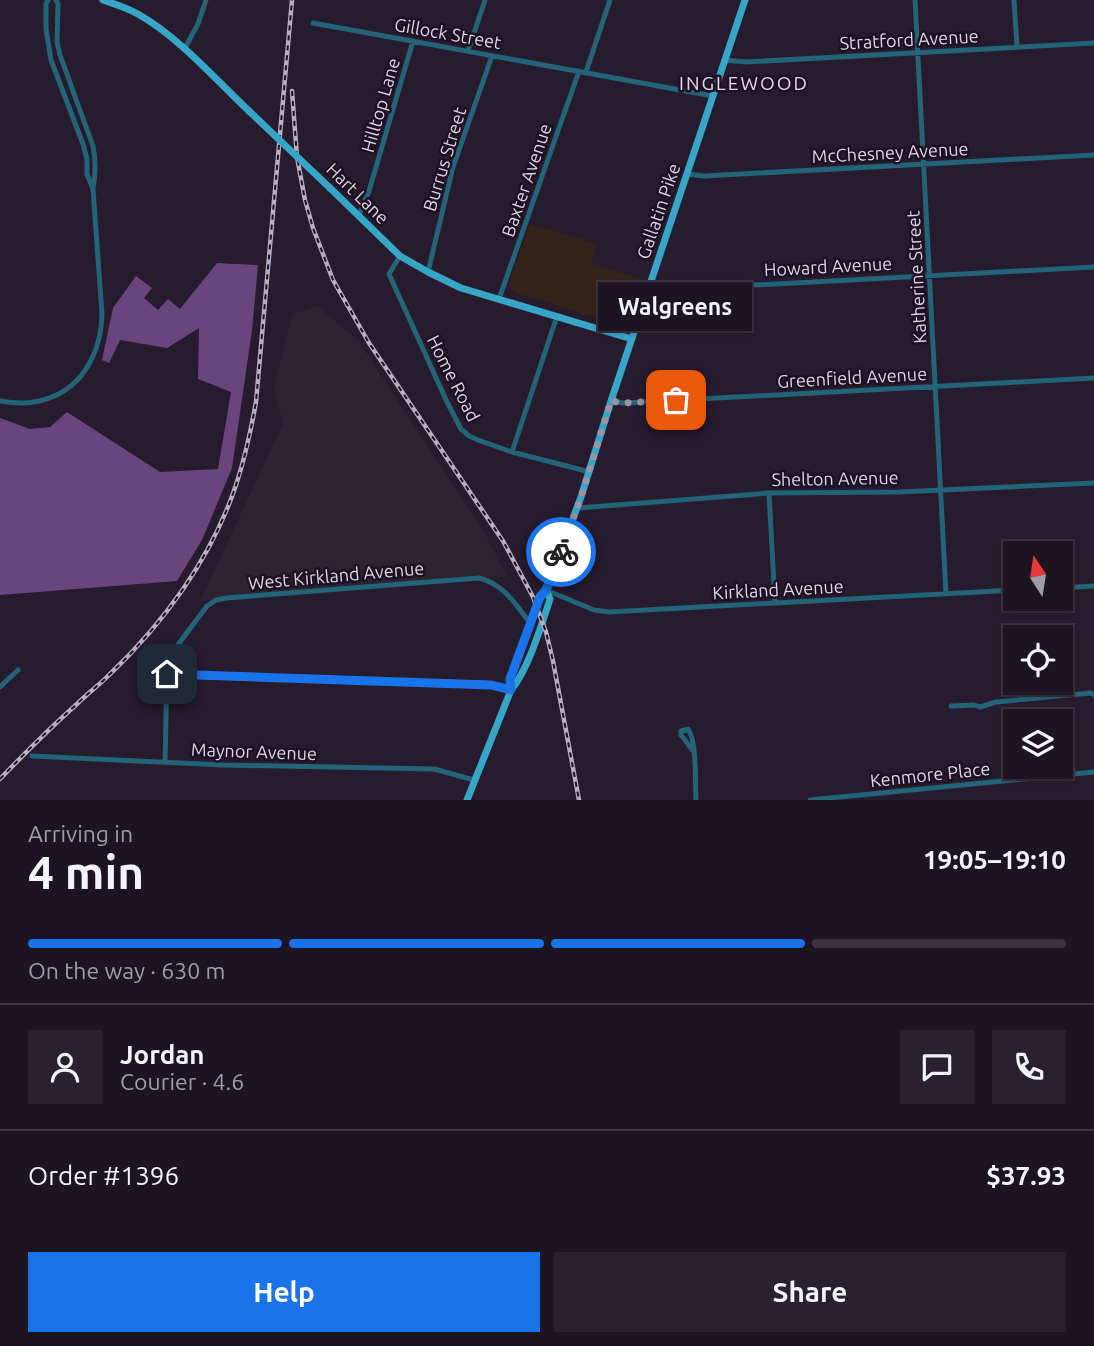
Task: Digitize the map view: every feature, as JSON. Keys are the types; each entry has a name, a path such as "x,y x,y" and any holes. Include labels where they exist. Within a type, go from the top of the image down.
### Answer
{"main road":[{"name":"Hart Lane","path":"103,0 137,13 185,48 400,256 461,288 632,339"},
{"name":"Gallatin Pike","path":"511,690 510,679 530,623 578,508 745,0"},
{"name":"Gallatin Pike","path":"467,800 511,690 519,680 540,629 550,599 546,590"}],"street":[{"path":"48,0 46,29 51,60 83,144 87,174 93,188"},
{"path":"0,401 37,402 53,397 74,382 91,362 102,329 93,188 96,173 93,145 60,55 56,0"},
{"path":"185,48 198,24 206,0"},
{"path":"468,51 485,0"},
{"name":"Baxter Avenue","path":"499,299 610,0"},
{"name":"Katherine Street","path":"915,0 946,594"},
{"path":"1014,0 1017,47"},
{"name":"Gillock Street","path":"313,23 713,96"},
{"name":"Hilltop Lane","path":"359,215 369,191 414,41"},
{"name":"Stratford Avenue","path":"725,61 1094,43"},
{"name":"Burrus Street","path":"428,272 453,167 492,55"},
{"name":"McChesney Avenue","path":"688,174 713,175 1094,155"},
{"name":"Home Road","path":"400,256 389,274 461,429 469,436 512,452 590,472"},
{"name":"Howard Avenue","path":"648,289 1094,267"},
{"path":"512,452 556,316"},
{"name":"Greenfield Avenue","path":"611,401 624,403 1094,378"},
{"name":"Shelton Avenue","path":"578,508 769,493 941,490 1094,482"},
{"path":"769,493 775,603"},
{"name":"West Kirkland Avenue","path":"167,674 174,650 207,606 216,600 227,598 479,578 491,581 509,594 530,623"},
{"path":"1073,587 1094,586"},
{"name":"Kirkland Avenue","path":"546,590 594,610 609,612 1003,591"},
{"path":"0,687 18,670"},
{"path":"165,762 167,674 491,685 511,690"},
{"path":"951,706 980,707 996,702 1091,693 1094,695"},
{"path":"694,752 696,800"},
{"name":"Maynor Avenue","path":"32,755 223,765 434,769 474,779"},
{"name":"Kenmore Place","path":"810,800 1094,772"}],"shaded area":[{"path":"530,224 597,244 591,263 641,279 626,323 618,324 513,292 510,280"},
{"path":"217,263 258,265 252,330 232,468 202,540 177,581 0,595 0,418 30,429 50,427 67,412 160,472 218,469 231,392 198,379 199,328 167,348 120,340 109,363 102,360 113,308 136,276 152,288 144,298 158,310 168,299 180,309"},
{"path":"317,306 358,340 483,530 507,577 200,601 283,424 274,388 292,314"}],"railway":[{"path":"0,779 149,634 200,563 226,512 236,485 256,402 292,0"},
{"path":"292,91 297,157 305,200 333,280 369,343 503,541 533,597 553,661 579,800"}],"way so far":[{"path":"561,552 611,401 624,403 676,400"}],"place":[{"name":"Walgreens","path":"676,400"}],"district":[{"name":"INGLEWOOD","path":"744,83"}],"route":[{"path":"167,674 491,685 511,690 510,679 540,597 546,590 561,552"}]}
